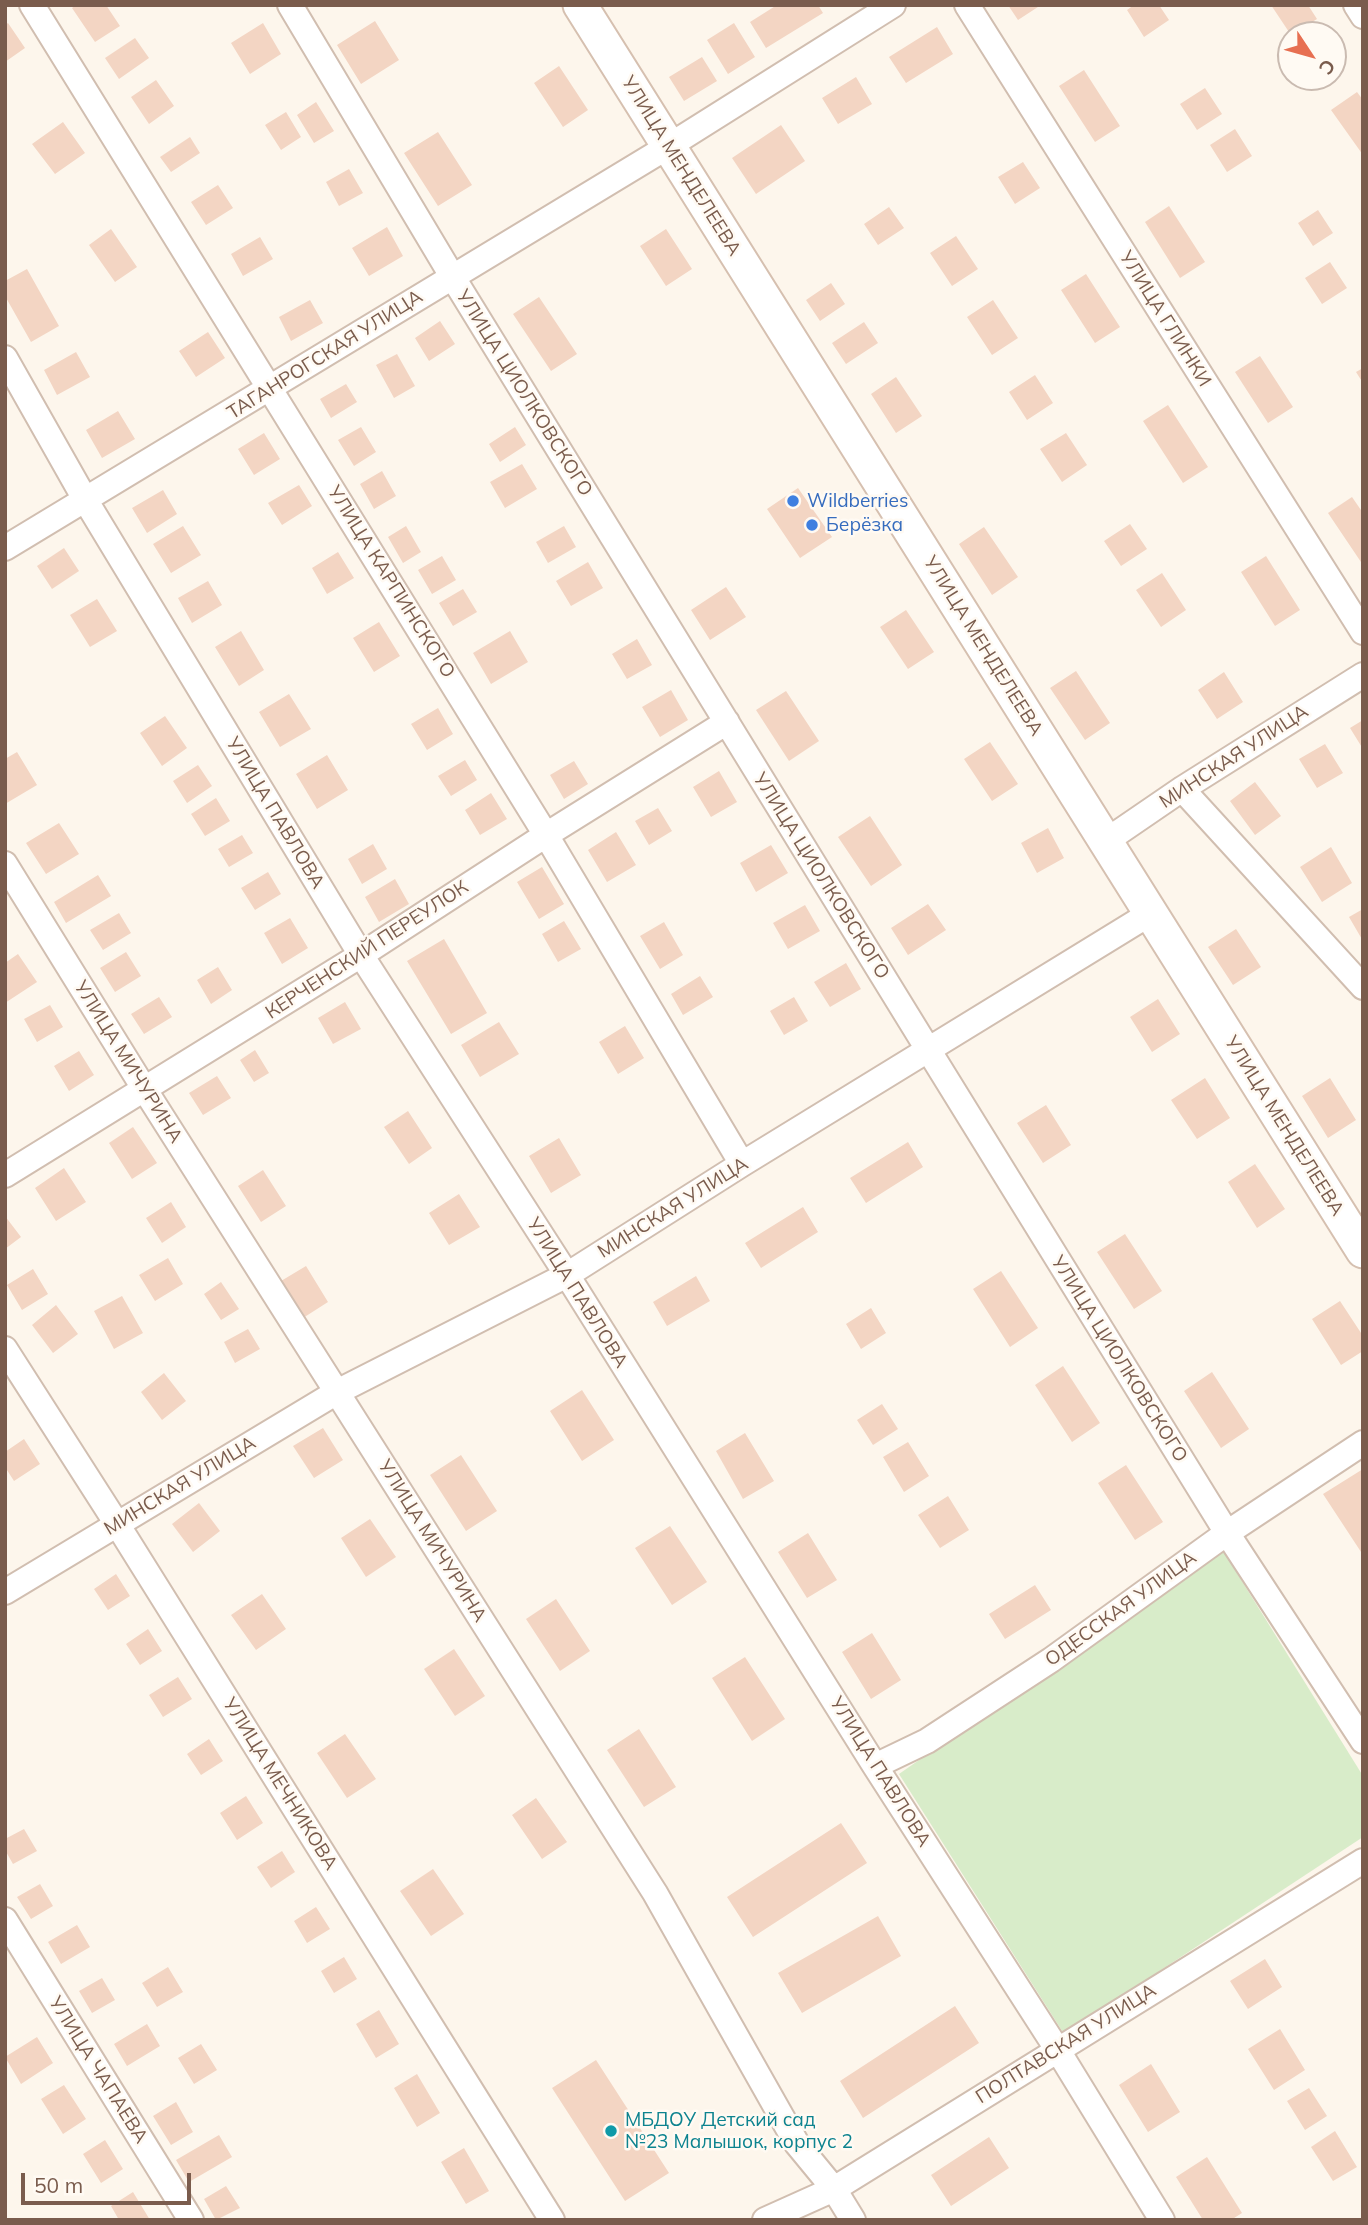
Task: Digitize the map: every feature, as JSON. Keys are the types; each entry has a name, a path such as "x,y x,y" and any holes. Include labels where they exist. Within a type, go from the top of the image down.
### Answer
{"street":[{"name":"УЛИЦА КАРПИНСКОГО","path":"32,5 546,835 742,1164"},
{"name":"УЛИЦА ЦИОЛКОВСКОГО","path":"290,5 452,276 929,1051 1227,1533 1363,1741"},
{"name":"УЛИЦА МЕНДЕЛЕЕВА","path":"580,5 1363,1251"},
{"name":"ТАГАНРОГСКАЯ УЛИЦА","path":"5,548 670,146 893,5"},
{"name":"УЛИЦА ГЛИНКИ","path":"967,5 1363,632"},
{"path":"1356,5 1363,16"},
{"name":"УЛИЦА ПАВЛОВА","path":"5,358 86,501 361,955 567,1275 875,1766 1057,2049 1162,2220"},
{"name":"МИНСКАЯ УЛИЦА","path":"1106,841 1181,789 1363,675"},
{"name":"КЕРЧЕНСКИЙ ПЕРЕУЛОК","path":"5,1175 361,955 727,722"},
{"path":"1181,789 1363,987"},
{"name":"УЛИЦА МИЧУРИНА","path":"5,864 145,1090 655,1893 797,2144 834,2189 853,2220"},
{"name":"МИНСКАЯ УЛИЦА","path":"5,1592 337,1392 567,1275 742,1164 1151,914"},
{"name":"УЛИЦА МЕЧНИКОВА","path":"5,1349 552,2220"},
{"name":"ОДЕССКАЯ УЛИЦА","path":"875,1766 928,1741 1051,1660 1227,1533 1363,1443"},
{"name":"ПОЛТАВСКАЯ УЛИЦА","path":"765,2220 834,2189 1363,1861"},
{"name":"УЛИЦА ЧАПАЕВА","path":"5,1920 191,2220"}],"green space":[{"path":"1222,1549 1363,1776 1363,1837 1064,2034 899,1774"}],"building":[{"path":"76,5 106,5 120,26 95,42 72,8"},
{"path":"777,5 818,5 823,13 766,48 750,22"},
{"path":"1008,5 1041,5 1018,20"},
{"path":"1134,5 1159,5 1169,20 1144,37 1127,10"},
{"path":"1271,5 1308,5 1317,19 1314,21 1282,21"},
{"path":"375,21 399,60 361,84 337,45"},
{"path":"8,23 25,48 5,62 5,25"},
{"path":"263,23 281,54 250,74 231,43"},
{"path":"734,23 755,57 728,74 707,40"},
{"path":"937,27 953,54 906,83 889,57"},
{"path":"135,38 149,58 119,79 105,58"},
{"path":"702,57 717,81 684,101 669,77"},
{"path":"559,66 588,110 563,127 534,83"},
{"path":"1084,70 1120,126 1095,142 1059,86"},
{"path":"856,77 872,104 838,124 822,98"},
{"path":"156,80 174,106 149,124 131,97"},
{"path":"1205,88 1222,114 1197,130 1180,104"},
{"path":"1357,92 1363,100 1363,155 1331,110"},
{"path":"316,102 334,131 314,143 297,115"},
{"path":"286,112 301,137 281,150 265,125"},
{"path":"63,122 85,153 55,174 32,144"},
{"path":"781,125 805,161 756,194 732,158"},
{"path":"1235,129 1252,156 1227,172 1210,145"},
{"path":"438,132 472,185 438,206 404,153"},
{"path":"190,137 200,153 171,172 160,157"},
{"path":"1023,162 1040,188 1015,204 998,177"},
{"path":"349,169 363,193 339,206 326,182"},
{"path":"218,185 233,208 206,225 191,202"},
{"path":"1169,206 1205,262 1180,278 1145,222"},
{"path":"889,207 904,228 878,245 864,224"},
{"path":"1318,210 1333,233 1313,246 1298,223"},
{"path":"387,227 403,256 369,276 352,248"},
{"path":"111,229 137,267 115,282 89,245"},
{"path":"666,229 692,269 666,286 640,246"},
{"path":"956,236 978,269 952,286 930,253"},
{"path":"260,237 273,259 243,276 231,254"},
{"path":"1330,262 1347,288 1322,304 1305,278"},
{"path":"27,269 59,326 31,342 5,296 5,281"},
{"path":"1086,274 1120,327 1095,343 1061,290"},
{"path":"831,283 845,304 820,321 806,300"},
{"path":"539,297 577,354 551,371 513,314"},
{"path":"310,300 323,323 291,341 279,317"},
{"path":"993,300 1018,338 992,355 967,317"},
{"path":"440,321 455,344 429,361 415,338"},
{"path":"864,322 878,343 846,364 832,343"},
{"path":"208,332 225,358 196,377 179,351"},
{"path":"76,352 90,377 57,395 44,370"},
{"path":"397,354 415,386 394,398 376,365"},
{"path":"1260,356 1293,407 1268,423 1235,372"},
{"path":"1363,368 1363,383 1356,372"},
{"path":"1035,375 1053,403 1027,420 1009,392"},
{"path":"896,377 922,416 896,433 871,394"},
{"path":"346,384 357,402 331,418 320,399"},
{"path":"1168,405 1208,467 1183,483 1143,421"},
{"path":"118,411 135,439 102,458 86,430"},
{"path":"361,427 376,452 354,466 338,440"},
{"path":"515,427 526,445 500,462 489,444"},
{"path":"264,433 280,459 254,475 238,449"},
{"path":"1066,433 1087,465 1062,482 1040,449"},
{"path":"522,464 537,489 505,508 490,482"},
{"path":"382,471 396,496 374,509 360,484"},
{"path":"299,485 312,506 282,525 268,503"},
{"path":"798,488 832,537 800,558 767,509"},
{"path":"163,490 177,514 147,533 132,508"},
{"path":"1352,497 1363,513 1363,565 1328,513"},
{"path":"1130,524 1147,549 1121,566 1104,541"},
{"path":"183,526 201,555 171,573 153,544"},
{"path":"406,526 421,552 403,563 388,537"},
{"path":"564,526 576,547 548,563 536,542"},
{"path":"984,527 1018,577 992,595 959,544"},
{"path":"64,548 79,571 52,589 37,566"},
{"path":"338,552 354,578 327,594 312,568"},
{"path":"442,556 456,580 432,594 418,570"},
{"path":"1266,556 1300,610 1275,626 1241,572"},
{"path":"588,562 603,588 571,606 556,581"},
{"path":"1162,573 1186,610 1161,627 1136,590"},
{"path":"208,581 222,605 192,623 178,598"},
{"path":"726,587 746,617 710,640 691,610"},
{"path":"463,589 477,612 453,626 439,603"},
{"path":"97,599 117,631 90,647 70,615"},
{"path":"906,610 934,652 908,669 880,627"},
{"path":"379,622 400,656 374,672 353,638"},
{"path":"241,631 264,670 239,686 215,647"},
{"path":"510,631 528,662 491,684 473,653"},
{"path":"637,639 652,665 627,679 612,654"},
{"path":"1076,671 1110,723 1085,740 1050,688"},
{"path":"1224,672 1243,702 1217,719 1198,690"},
{"path":"671,690 688,720 660,737 642,707"},
{"path":"786,691 819,741 789,761 756,710"},
{"path":"289,694 311,729 280,747 259,712"},
{"path":"438,708 453,734 427,750 411,724"},
{"path":"165,716 187,748 162,766 140,733"},
{"path":"1363,720 1363,749 1350,728"},
{"path":"990,742 1018,784 992,801 964,759"},
{"path":"1325,744 1343,773 1317,788 1299,759"},
{"path":"17,752 37,785 5,804 5,759"},
{"path":"327,755 348,790 317,809 296,774"},
{"path":"465,760 477,780 451,796 438,776"},
{"path":"574,761 588,784 564,799 550,775"},
{"path":"198,765 212,786 187,803 173,781"},
{"path":"719,771 737,802 711,817 693,787"},
{"path":"1255,782 1281,816 1255,835 1230,801"},
{"path":"491,793 507,819 480,835 465,810"},
{"path":"216,798 230,821 205,836 191,814"},
{"path":"658,808 672,831 649,845 635,821"},
{"path":"870,816 902,865 871,886 838,837"},
{"path":"59,823 79,854 46,874 26,843"},
{"path":"1048,828 1064,858 1037,873 1021,843"},
{"path":"616,832 636,865 607,882 588,850"},
{"path":"242,835 253,853 229,867 218,849"},
{"path":"373,844 387,869 362,884 348,859"},
{"path":"771,845 788,873 756,892 740,863"},
{"path":"1331,847 1352,883 1322,902 1300,867"},
{"path":"542,867 564,904 539,919 517,882"},
{"path":"268,872 281,894 255,910 241,888"},
{"path":"98,875 111,896 66,923 54,902"},
{"path":"395,879 409,904 379,922 365,897"},
{"path":"928,904 946,930 908,955 891,928"},
{"path":"805,905 820,931 788,949 773,923"},
{"path":"1363,909 1363,941 1349,917"},
{"path":"119,913 131,933 103,950 90,930"},
{"path":"290,918 308,948 282,964 264,933"},
{"path":"564,921 581,949 558,962 542,934"},
{"path":"664,922 683,955 660,969 640,936"},
{"path":"1236,929 1261,967 1233,985 1208,947"},
{"path":"444,939 487,1013 451,1034 407,961"},
{"path":"126,952 141,976 115,992 100,968"},
{"path":"18,954 37,982 5,1003 5,963"},
{"path":"846,963 861,989 830,1007 814,982"},
{"path":"218,967 232,990 211,1004 197,980"},
{"path":"700,976 713,997 683,1015 671,994"},
{"path":"159,997 172,1017 144,1034 131,1014"},
{"path":"794,997 808,1021 784,1035 770,1011"},
{"path":"1158,999 1180,1034 1152,1052 1130,1017"},
{"path":"345,1002 361,1029 333,1044 318,1018"},
{"path":"50,1005 63,1027 37,1042 24,1019"},
{"path":"499,1022 519,1054 480,1077 461,1045"},
{"path":"625,1026 644,1058 618,1074 599,1042"},
{"path":"255,1050 269,1073 254,1082 240,1060"},
{"path":"79,1051 94,1075 69,1091 54,1066"},
{"path":"217,1076 231,1098 203,1115 189,1093"},
{"path":"1205,1078 1230,1118 1197,1139 1171,1100"},
{"path":"1330,1078 1356,1120 1328,1138 1302,1096"},
{"path":"1046,1105 1071,1145 1043,1163 1017,1123"},
{"path":"408,1111 432,1148 409,1164 384,1127"},
{"path":"133,1127 157,1163 132,1179 109,1143"},
{"path":"559,1138 581,1175 551,1193 529,1156"},
{"path":"908,1142 923,1167 866,1203 850,1178"},
{"path":"1255,1164 1285,1209 1257,1228 1228,1182"},
{"path":"64,1168 86,1202 56,1221 35,1188"},
{"path":"263,1170 286,1206 261,1222 238,1186"},
{"path":"459,1194 480,1227 449,1245 429,1213"},
{"path":"171,1202 186,1227 162,1243 146,1218"},
{"path":"803,1207 818,1232 761,1268 745,1243"},
{"path":"5,1216 21,1237 5,1249"},
{"path":"1125,1234 1162,1291 1134,1309 1097,1252"},
{"path":"168,1258 183,1284 155,1301 139,1275"},
{"path":"306,1266 328,1302 303,1318 281,1281"},
{"path":"33,1269 48,1294 22,1310 7,1285"},
{"path":"1001,1271 1038,1328 1010,1347 973,1289"},
{"path":"696,1276 710,1301 667,1326 653,1302"},
{"path":"221,1282 239,1309 221,1320 204,1294"},
{"path":"122,1296 143,1333 114,1349 94,1311"},
{"path":"1340,1301 1363,1336 1363,1351 1341,1365 1312,1319"},
{"path":"56,1305 78,1334 53,1353 32,1325"},
{"path":"871,1308 886,1333 861,1349 846,1324"},
{"path":"248,1329 260,1349 235,1363 224,1342"},
{"path":"1063,1366 1100,1423 1072,1442 1035,1385"},
{"path":"1212,1372 1249,1429 1221,1448 1184,1391"},
{"path":"164,1373 186,1401 162,1420 141,1392"},
{"path":"582,1390 614,1440 582,1461 550,1411"},
{"path":"882,1404 898,1429 873,1445 857,1420"},
{"path":"323,1428 343,1460 314,1478 293,1446"},
{"path":"745,1433 774,1481 743,1499 716,1451"},
{"path":"24,1439 40,1464 14,1481 5,1467 5,1452"},
{"path":"908,1442 929,1476 904,1492 883,1457"},
{"path":"461,1455 497,1511 466,1531 430,1475"},
{"path":"1126,1465 1163,1522 1135,1540 1098,1483"},
{"path":"1363,1469 1363,1555 1323,1494"},
{"path":"948,1496 969,1530 940,1548 918,1515"},
{"path":"199,1503 220,1531 193,1552 172,1524"},
{"path":"370,1519 396,1557 366,1577 341,1538"},
{"path":"670,1526 707,1582 672,1605 635,1548"},
{"path":"808,1533 837,1580 807,1598 778,1552"},
{"path":"116,1574 130,1596 108,1610 94,1589"},
{"path":"1035,1585 1051,1610 1005,1639 989,1614"},
{"path":"262,1594 286,1629 256,1650 231,1615"},
{"path":"556,1599 590,1651 560,1671 526,1619"},
{"path":"148,1629 162,1651 140,1665 126,1644"},
{"path":"872,1633 901,1680 871,1699 842,1652"},
{"path":"454,1649 485,1696 455,1716 424,1669"},
{"path":"745,1657 785,1719 752,1741 712,1678"},
{"path":"178,1677 192,1699 163,1717 149,1695"},
{"path":"639,1729 676,1787 644,1807 607,1750"},
{"path":"345,1734 376,1779 347,1798 317,1753"},
{"path":"209,1739 223,1761 201,1775 187,1754"},
{"path":"246,1796 263,1823 237,1840 220,1813"},
{"path":"536,1798 567,1842 542,1859 512,1815"},
{"path":"841,1823 867,1863 753,1937 727,1897"},
{"path":"24,1829 37,1851 13,1864 5,1850 5,1839"},
{"path":"282,1851 295,1872 271,1888 257,1867"},
{"path":"433,1869 464,1914 431,1936 400,1891"},
{"path":"40,1884 53,1906 31,1919 17,1897"},
{"path":"316,1907 330,1929 307,1943 294,1921"},
{"path":"878,1916 901,1956 802,2013 778,1973"},
{"path":"77,1925 90,1947 61,1964 48,1942"},
{"path":"344,1957 357,1979 334,1993 321,1971"},
{"path":"1265,1959 1282,1987 1248,2009 1230,1981"},
{"path":"168,1967 183,1992 157,2007 142,1983"},
{"path":"102,1978 115,2000 92,2013 79,1991"},
{"path":"955,2006 979,2043 863,2118 840,2081"},
{"path":"379,2010 399,2044 376,2058 356,2024"},
{"path":"147,2024 160,2046 127,2066 114,2044"},
{"path":"1280,2029 1305,2070 1274,2090 1248,2049"},
{"path":"37,2037 53,2063 21,2084 5,2057"},
{"path":"201,2044 217,2070 194,2084 178,2058"},
{"name":"МБДОУ Детский сад №23 Малышок, корпус 2","path":"596,2060 669,2173 625,2201 552,2088"},
{"path":"1151,2064 1180,2112 1148,2132 1119,2085"},
{"path":"417,2074 440,2113 417,2127 394,2088"},
{"path":"64,2085 86,2119 63,2134 41,2099"},
{"path":"1309,2088 1327,2116 1305,2130 1287,2101"},
{"path":"176,2102 193,2132 171,2145 153,2116"},
{"path":"1335,2131 1357,2167 1333,2181 1311,2147"},
{"path":"219,2135 232,2157 189,2182 176,2160"},
{"path":"989,2137 1009,2168 951,2206 931,2175"},
{"path":"105,2140 123,2169 101,2183 83,2154"},
{"path":"464,2148 489,2191 466,2204 441,2162"},
{"path":"1207,2157 1242,2213 1231,2220 1203,2220 1176,2177"},
{"path":"226,2186 240,2208 216,2220 204,2199"},
{"path":"133,2192 150,2220 119,2220 111,2206"}],"place":[{"name":"Wildberries","path":"793,501"},
{"name":"Берёзка","path":"812,525"},
{"name":"МБДОУ Детский сад №23 Малышок, корпус 2","path":"611,2131"}]}
